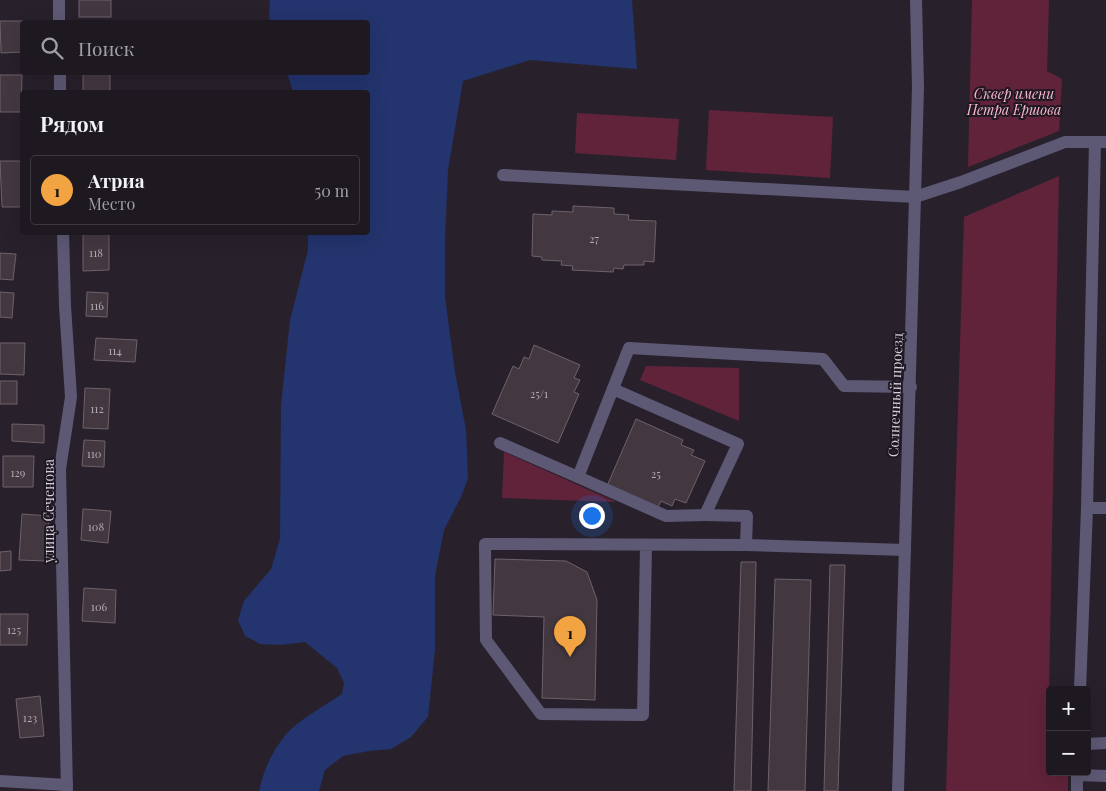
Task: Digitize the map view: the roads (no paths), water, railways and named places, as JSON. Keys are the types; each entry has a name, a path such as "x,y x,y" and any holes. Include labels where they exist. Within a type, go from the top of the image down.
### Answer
{"street":[{"path":"58,0 59,20"},
{"name":"Солнечный проезд","path":"898,791 911,387 918,87 916,0"},
{"path":"60,75 60,90"},
{"path":"503,175 915,197 961,182 1065,142 1100,142 1080,686"},
{"name":"улица Сеченова","path":"63,235 65,306 71,397 60,469 67,788"},
{"path":"578,477 629,348 823,359 844,386 911,387"},
{"path":"612,389 738,444 705,515"},
{"path":"500,443 666,516 747,516 746,546"},
{"path":"1087,508 1106,508"},
{"path":"646,545 643,714 541,714 486,640 485,544 646,545 746,546 905,550"},
{"path":"1091,744 1106,743"},
{"path":"1091,775 1106,776"},
{"path":"1077,776 1077,791"},
{"path":"0,782 67,788"}],"water":[{"path":"270,0 632,0 637,69 530,60 463,81 448,170 445,297 455,372 466,430 468,478 461,497 444,530 435,576 435,650 428,717 411,737 391,749 343,756 325,770 319,791 259,791 272,754 283,738 302,720 342,694 344,683 337,668 305,642 280,645 260,644 245,636 238,620 244,601 271,569 280,539 281,405 290,320 308,250 308,235 370,235 370,90 292,90 288,75 370,75 370,20 270,20"}],"place":[{"name":"Атриа","path":"570,657"}],"park label":[{"name":"Сквер имени Петра Ершова","path":"1014,102"}]}
